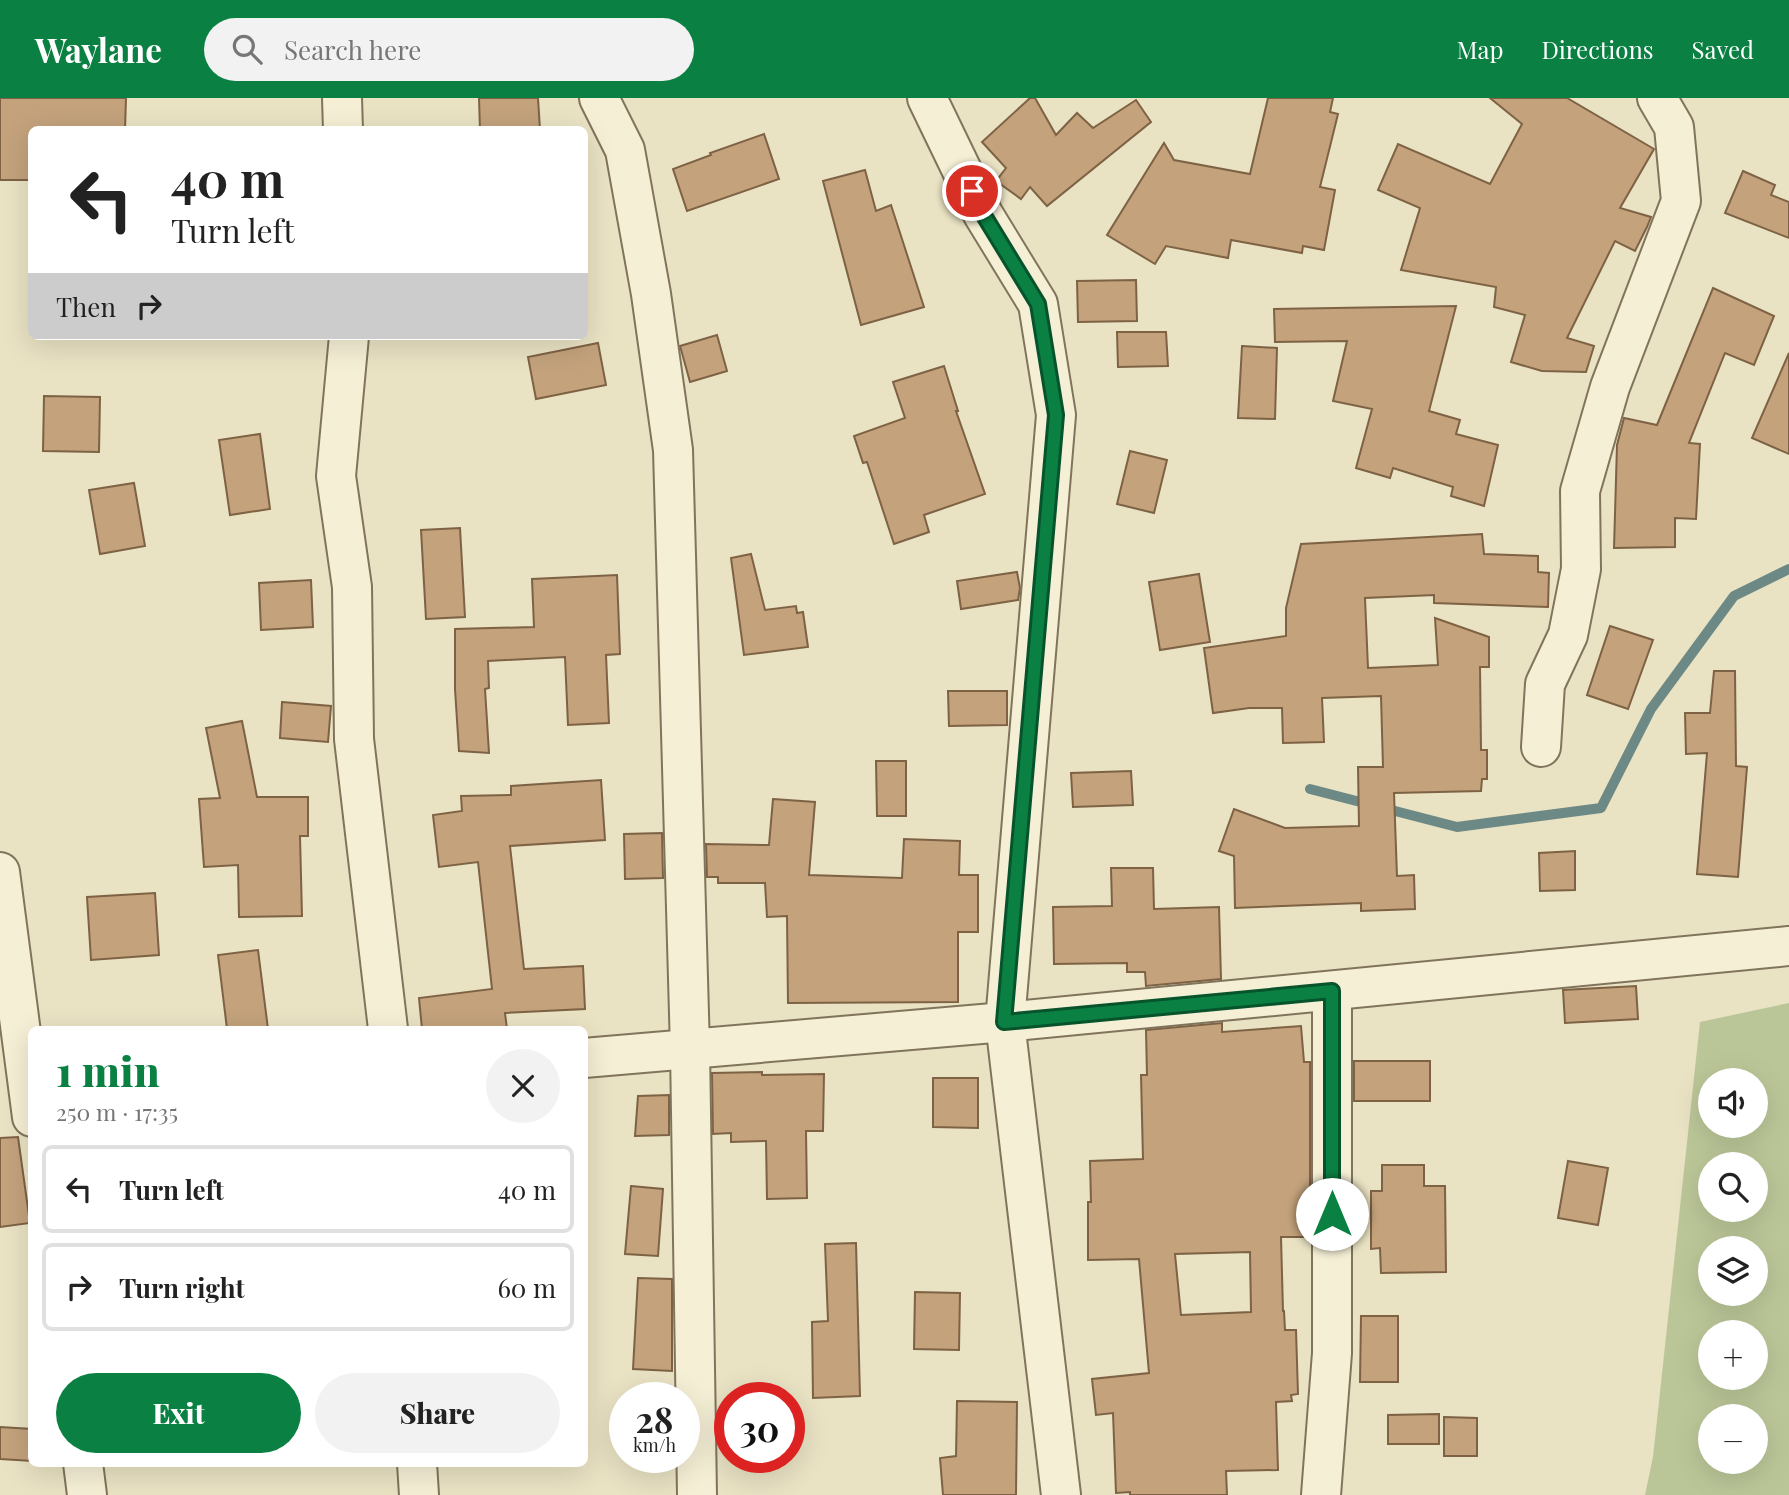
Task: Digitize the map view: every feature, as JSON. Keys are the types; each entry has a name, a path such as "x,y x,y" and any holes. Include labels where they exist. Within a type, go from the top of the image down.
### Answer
{"street":[{"path":"342,98 343,126"},
{"path":"599,98 625,150 651,294 673,450 690,1049 697,1495"},
{"path":"927,98 983,214 1038,304 1056,415 1004,1022 1061,1495"},
{"path":"1541,747 1545,684 1568,635 1581,569 1580,491 1610,387 1681,201 1674,127 1657,98"},
{"path":"349,340 336,476 352,587 354,739 388,1026"},
{"path":"0,872 28,1086"},
{"path":"588,1058 1004,1022 1789,947"},
{"path":"1321,1495 1332,1353 1332,991"},
{"path":"0,1127 28,1124"},
{"path":"84,1467 88,1495"},
{"path":"417,1467 419,1495"}],"green space":[{"path":"1789,1003 1789,1495 1645,1495 1653,1457 1700,1022"}],"building":[{"path":"0,98 126,98 125,126 28,126 28,180 0,180"},
{"path":"479,98 538,98 540,126 480,126"},
{"path":"1030,98 1035,98 1056,135 1077,113 1093,128 1136,100 1151,122 1047,206 1030,187 1021,199 996,181 1006,168 982,142"},
{"path":"1268,98 1333,98 1330,112 1338,114 1320,187 1335,190 1324,250 1303,246 1302,253 1231,240 1228,258 1166,246 1155,264 1107,235 1164,143 1174,160 1250,174"},
{"path":"1490,98 1567,98 1654,149 1620,208 1651,217 1647,227 1635,251 1615,241 1567,338 1594,346 1586,372 1542,371 1511,362 1525,315 1494,307 1496,287 1401,270 1420,208 1378,190 1398,144 1490,184 1522,124"},
{"path":"764,134 779,179 687,211 673,169"},
{"path":"865,170 876,211 891,205 924,307 861,325 823,181"},
{"path":"1743,171 1775,185 1771,195 1789,202 1789,238 1725,213"},
{"path":"1136,280 1137,321 1078,322 1077,281"},
{"path":"1713,288 1774,316 1754,365 1725,353 1689,443 1700,444 1696,519 1675,518 1675,547 1614,548 1617,445 1624,418 1657,425"},
{"path":"1456,306 1429,411 1460,420 1456,434 1498,445 1484,506 1451,496 1453,487 1393,468 1390,478 1356,468 1372,409 1333,401 1347,341 1275,342 1274,309"},
{"path":"1117,332 1166,332 1168,366 1118,367"},
{"path":"717,335 727,371 690,382 680,346"},
{"path":"598,343 606,385 536,399 528,357"},
{"path":"1242,346 1277,348 1275,419 1238,418"},
{"path":"1789,353 1789,454 1752,438"},
{"path":"944,366 956,411 985,494 924,515 929,532 894,544 867,462 863,463 854,436 905,418 893,382"},
{"path":"44,396 100,397 99,452 43,451"},
{"path":"260,434 270,509 230,515 219,440"},
{"path":"1130,451 1167,460 1154,513 1117,504"},
{"path":"134,483 145,546 100,554 89,490"},
{"path":"460,528 465,617 426,619 421,530"},
{"path":"1482,534 1484,554 1538,556 1538,572 1549,573 1548,607 1434,603 1434,595 1365,598 1368,668 1438,665 1435,618 1489,637 1489,667 1480,667 1481,750 1487,750 1487,779 1482,779 1481,791 1394,793 1397,876 1414,875 1415,909 1361,911 1361,903 1235,908 1234,856 1219,851 1234,809 1285,828 1359,826 1358,767 1383,767 1381,696 1322,698 1324,742 1283,743 1282,708 1249,708 1213,713 1204,648 1286,636 1286,608 1301,544"},
{"path":"751,554 765,610 796,606 797,613 803,612 808,647 744,655 731,558"},
{"path":"1017,572 1020,588 1018,600 961,609 957,581"},
{"path":"1199,574 1210,642 1160,650 1149,582"},
{"path":"617,575 620,654 606,655 609,723 568,725 565,657 488,661 489,688 485,689 489,753 459,751 455,629 534,627 532,579"},
{"path":"311,580 313,627 261,630 259,583"},
{"path":"1610,626 1653,640 1628,709 1587,695"},
{"path":"1714,671 1735,671 1736,766 1747,767 1738,877 1697,874 1707,753 1686,754 1685,713 1710,713"},
{"path":"948,691 1007,691 1007,725 949,726"},
{"path":"282,702 331,706 328,742 280,738"},
{"path":"242,721 257,797 308,797 308,836 300,836 302,916 239,917 238,865 204,867 199,799 220,798 206,728"},
{"path":"876,761 906,761 906,816 877,816"},
{"path":"1131,771 1133,805 1073,807 1071,773"},
{"path":"601,780 605,840 510,846 524,969 583,966 585,1009 505,1013 507,1026 422,1026 419,998 492,989 478,862 439,867 433,815 462,811 461,796 511,795 511,786"},
{"path":"773,799 815,802 809,875 902,878 904,839 960,841 959,875 978,875 978,932 958,932 958,1002 788,1003 787,916 767,917 765,883 718,883 718,877 707,877 706,844 769,845"},
{"path":"662,833 663,878 625,879 624,834"},
{"path":"1575,851 1575,890 1540,891 1539,853"},
{"path":"1111,868 1153,868 1154,909 1219,907 1221,979 1146,986 1145,972 1127,972 1127,963 1054,964 1053,907 1112,906"},
{"path":"155,893 159,955 91,960 87,897"},
{"path":"258,950 268,1026 227,1026 218,955"},
{"path":"1636,986 1638,1019 1565,1023 1563,990"},
{"path":"1222,1023 1222,1032 1301,1026 1304,1062 1310,1062 1310,1214 1303,1214 1303,1237 1281,1237 1285,1330 1296,1330 1298,1394 1291,1395 1292,1401 1276,1402 1278,1470 1226,1471 1227,1495 1116,1493 1113,1413 1096,1415 1092,1379 1149,1373 1139,1259 1088,1260 1090,1161 1143,1159 1141,1075 1147,1075 1146,1030","holes":["1250,1252 1251,1312 1181,1315 1175,1254"]},
{"path":"1354,1061 1430,1061 1430,1101 1354,1101"},
{"path":"762,1072 762,1075 824,1074 823,1131 806,1131 807,1198 767,1199 766,1141 731,1142 731,1133 713,1134 712,1073"},
{"path":"933,1078 978,1078 978,1128 933,1127"},
{"path":"669,1095 669,1135 635,1136 638,1096"},
{"path":"18,1137 28,1223 0,1227 0,1138"},
{"path":"1568,1161 1608,1168 1598,1225 1558,1218"},
{"path":"1382,1165 1424,1165 1424,1186 1445,1186 1446,1272 1381,1273 1380,1248 1371,1249 1371,1191 1382,1191"},
{"path":"631,1186 663,1189 658,1256 625,1254"},
{"path":"856,1243 860,1396 813,1398 812,1322 828,1321 825,1244"},
{"path":"638,1278 672,1279 672,1371 633,1369"},
{"path":"915,1292 960,1293 959,1350 914,1349"},
{"path":"1361,1316 1398,1316 1398,1382 1360,1382"},
{"path":"957,1401 1017,1402 1016,1495 943,1495 940,1458 956,1456"},
{"path":"1439,1414 1439,1444 1388,1444 1388,1415"},
{"path":"1444,1417 1477,1418 1477,1456 1444,1456"},
{"path":"0,1427 28,1429 28,1461 0,1459"}],"waterway":[{"path":"1310,789 1457,827 1601,808 1651,709 1734,596 1789,569"}],"route":[{"path":"972,191 983,214 1038,304 1056,415 1004,1022 1332,991 1332,1214"}]}
